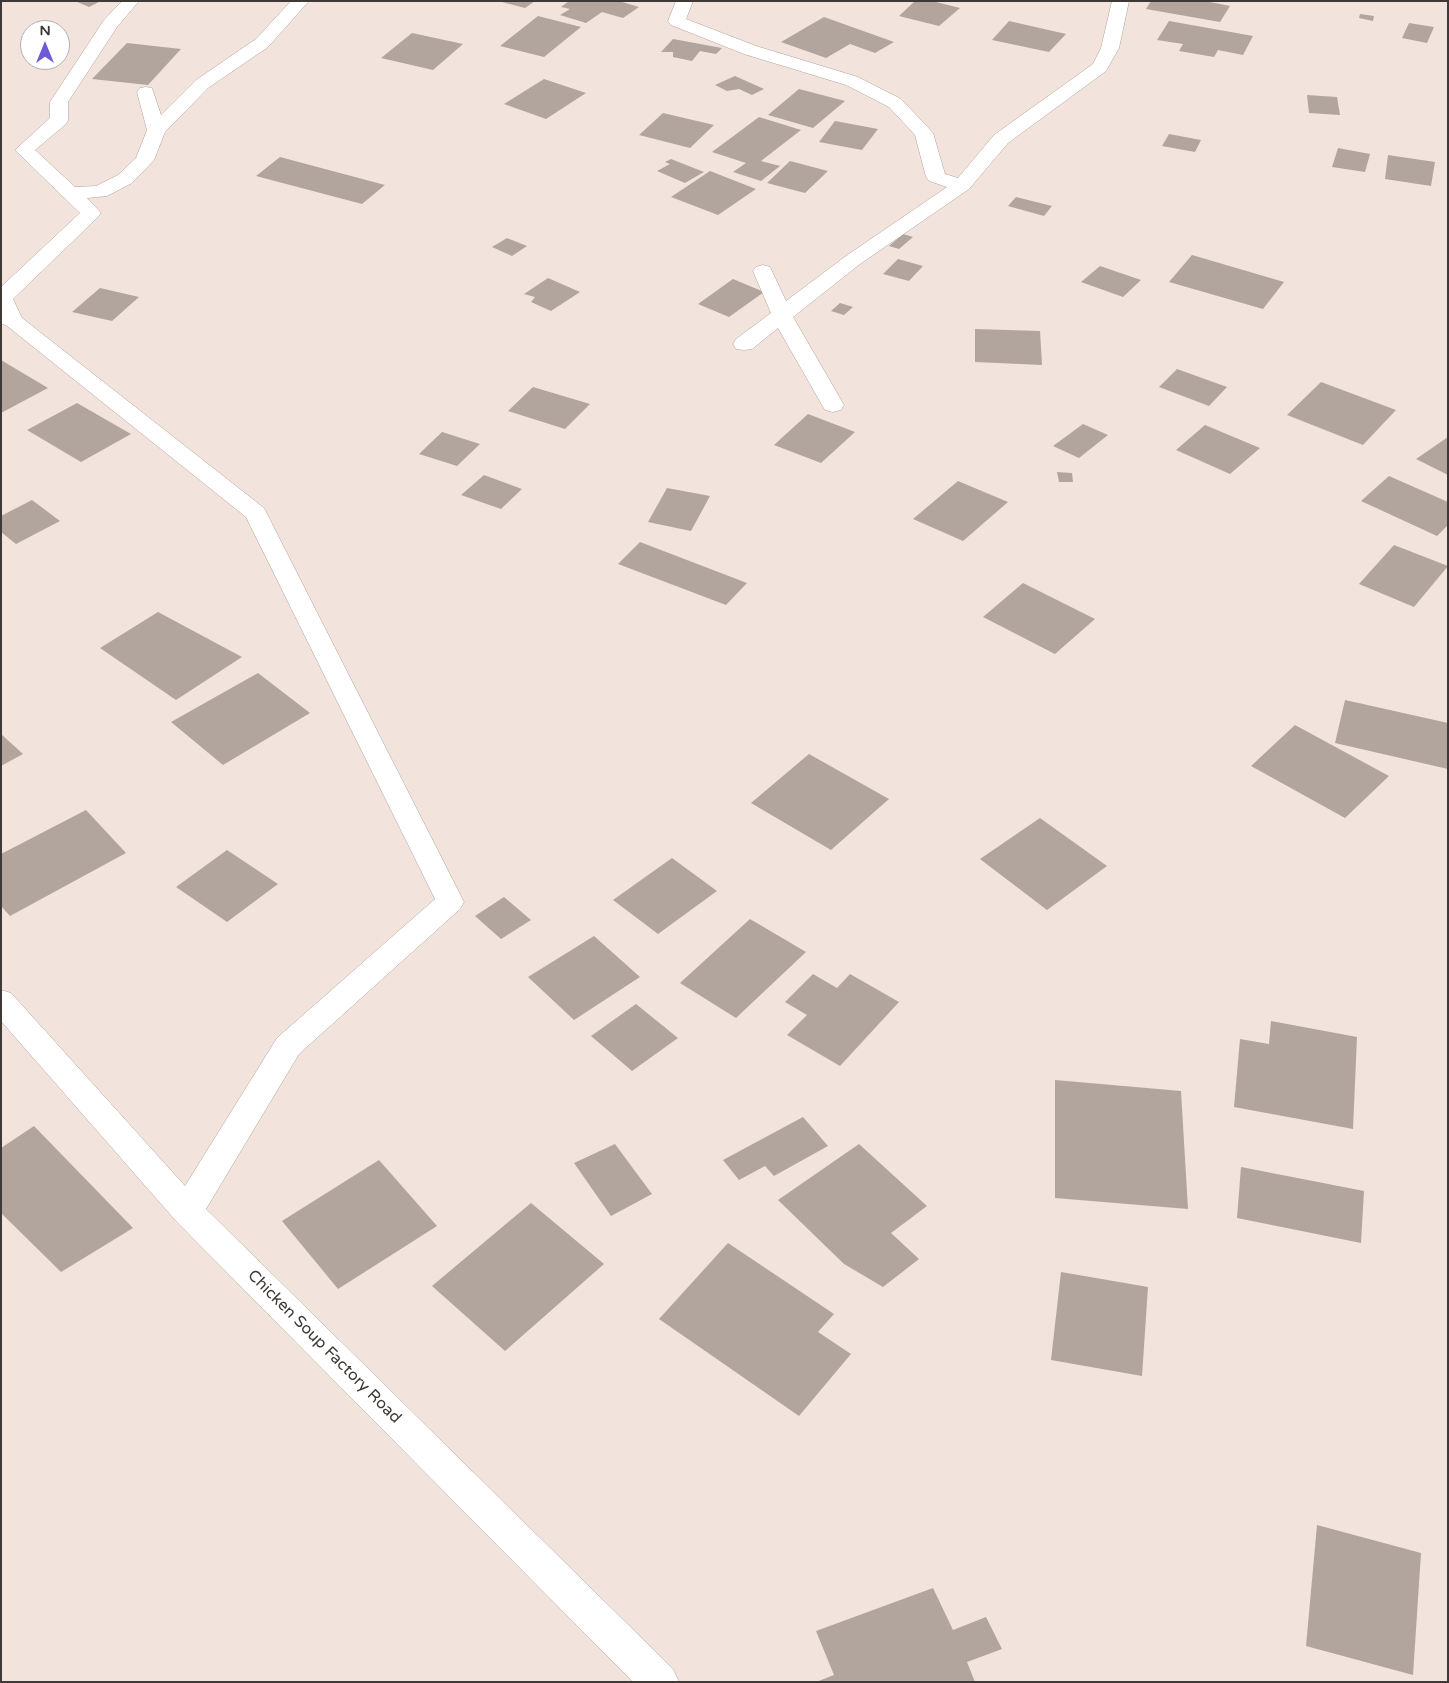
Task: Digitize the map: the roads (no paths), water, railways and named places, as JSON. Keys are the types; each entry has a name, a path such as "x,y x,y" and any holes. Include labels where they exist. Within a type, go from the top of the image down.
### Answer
{"street":[{"path":"131,1 110,24 59,102 59,120 24,150 91,213 2,298 5,317 256,513 450,902 288,1046 187,1211"},
{"path":"71,193 100,192 125,179 145,160 156,130 202,84 262,43 301,1"},
{"path":"686,1 678,21 750,50 852,80 895,103 924,133 936,177 962,185"},
{"path":"744,344 853,260 962,185 1000,139 1100,67 1110,48 1121,1"},
{"path":"146,92 156,130"},
{"path":"763,271 782,316 833,405"},
{"name":"Chicken Soup Factory Road","path":"1,1001 187,1211 660,1682"}]}
